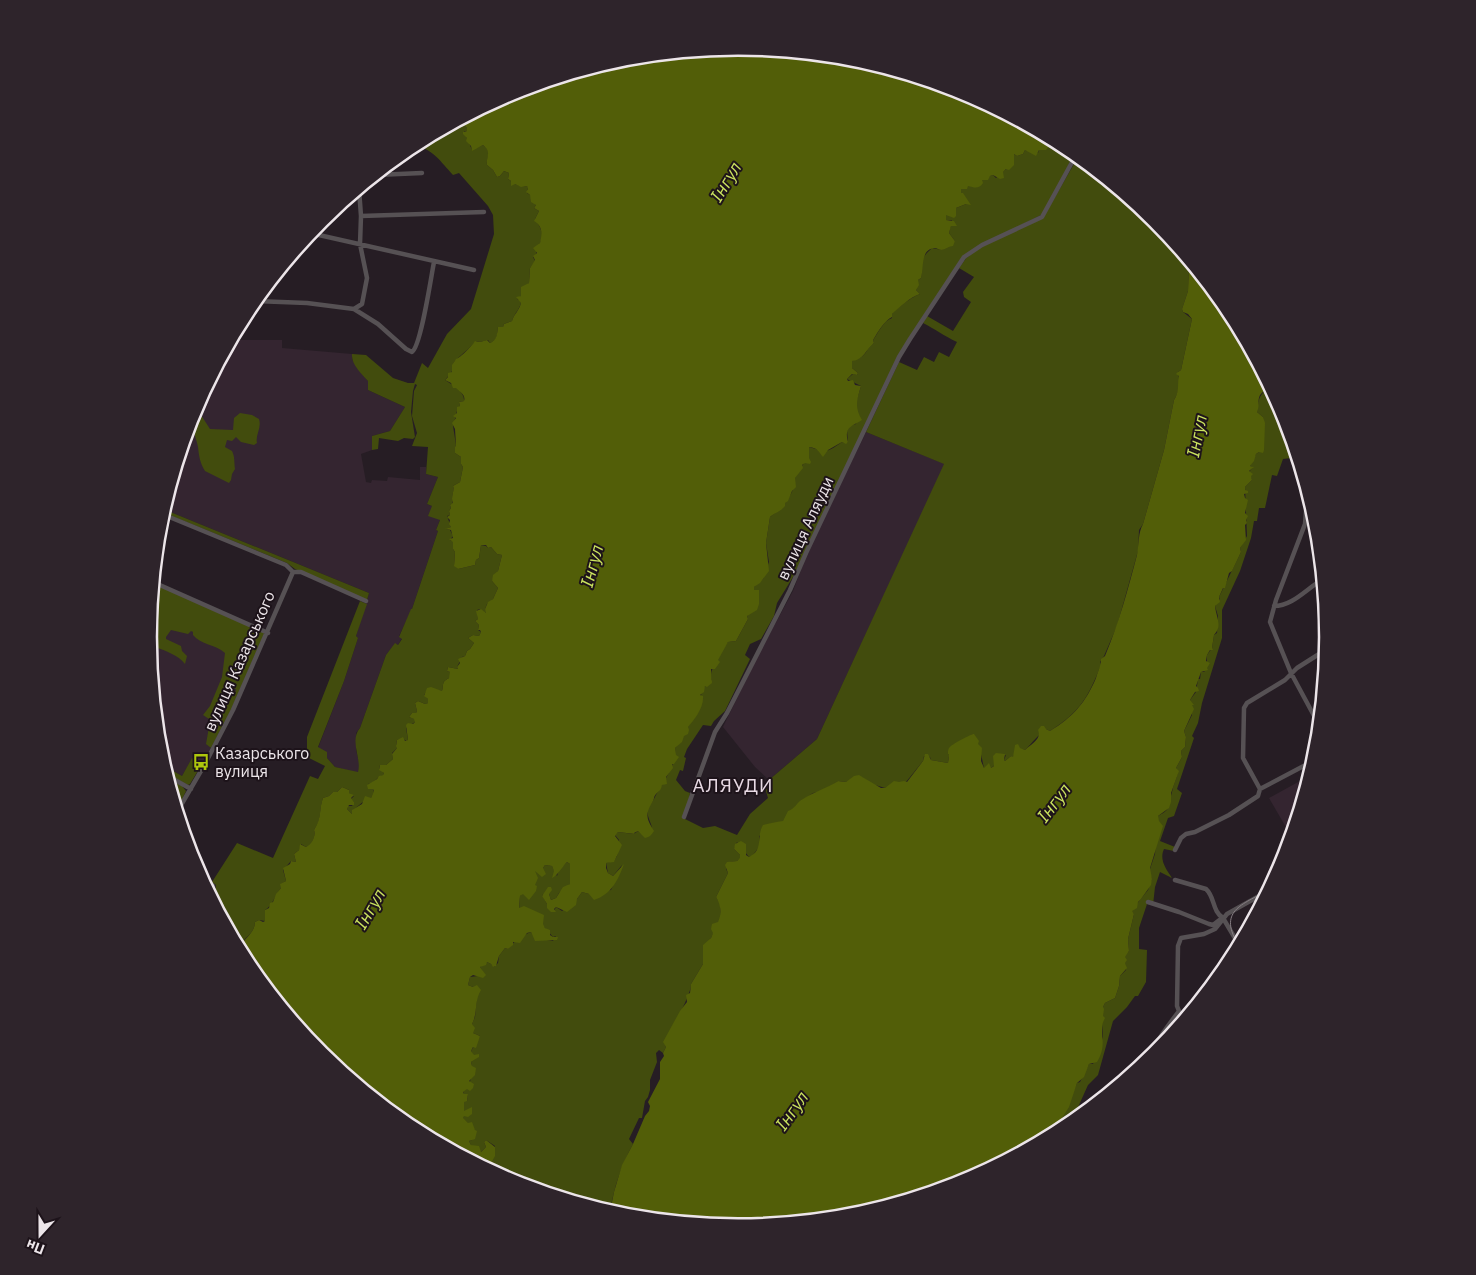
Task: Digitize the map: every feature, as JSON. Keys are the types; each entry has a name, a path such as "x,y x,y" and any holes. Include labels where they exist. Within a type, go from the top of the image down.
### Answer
{"street":[{"name":"вулиця Аляуди","path":"684,817 715,732 727,713 790,590 899,358 964,257 982,245 1042,217 1072,162"},
{"path":"386,175 422,173"},
{"path":"354,309 362,304 367,282 360,244 359,196"},
{"path":"360,216 484,212"},
{"path":"318,236 474,270"},
{"path":"265,301 307,303 354,309 378,324 412,352 417,347 424,319 434,262"},
{"path":"1306,515 1305,524 1274,606 1270,622 1291,673 1314,715"},
{"path":"170,517 286,565 293,572 301,572 366,601"},
{"name":"вулиця Казарського","path":"182,804 233,710 293,572"},
{"path":"1274,606 1280,606 1298,598 1316,583"},
{"path":"160,584 268,633"},
{"path":"1175,850 1181,838 1186,834 1199,831 1204,826 1230,815 1258,796 1260,789 1243,758 1244,708 1247,703 1284,680 1297,668 1319,654"},
{"path":"1260,789 1305,765"},
{"path":"175,780 190,789"},
{"path":"1175,880 1206,889 1211,895 1218,915 1223,918 1235,938"},
{"path":"1148,902 1209,924 1217,923 1227,914 1258,897"},
{"path":"1182,1012 1177,1006 1178,946 1181,938 1204,934 1215,929 1223,918"},
{"path":"1160,1037 1179,1011"}],"shaded area":[{"path":"465,126 467,131 464,131 472,150 483,145 488,150 487,165 497,177 504,171 509,173 508,179 519,186 527,186 527,193 536,205 534,208 539,211 535,219 542,233 541,239 536,249 536,254 533,257 535,261 530,268 529,283 517,299 521,303 512,321 504,324 503,327 498,327 497,336 493,342 490,343 488,340 476,341 455,361 452,371 445,380 455,386 464,398 464,401 459,402 460,406 457,408 453,426 456,445 455,453 461,457 463,467 460,482 453,486 453,504 450,505 450,515 447,516 451,527 446,529 450,530 453,536 450,540 453,541 455,552 454,565 458,569 475,565 476,560 479,558 481,545 488,548 491,547 497,554 502,555 498,571 492,581 498,588 493,599 487,604 485,609 487,612 485,613 480,609 477,610 478,619 475,621 479,625 478,630 481,632 479,636 473,635 468,638 474,643 465,656 462,657 457,667 458,669 448,667 447,671 451,675 444,682 442,691 428,689 424,695 428,699 428,703 425,704 418,701 415,703 417,711 409,717 415,719 415,722 406,728 408,740 397,740 396,745 398,747 392,753 393,759 386,765 380,765 379,769 384,773 383,775 368,784 369,789 373,789 374,792 371,798 352,811 352,814 347,809 354,802 351,799 354,796 349,793 349,790 342,787 337,792 333,792 323,798 313,840 306,847 301,844 299,850 294,854 296,862 291,861 283,870 286,881 281,884 281,888 272,903 265,910 265,921 259,920 255,922 253,930 244,940 245,944 217,895 216,885 212,882 237,843 273,858 310,776 318,779 325,766 307,757 307,737 360,601 367,604 356,636 358,638 344,681 318,747 327,752 327,758 335,767 358,772 357,733 386,655 395,643 398,645 402,639 399,637 412,609 438,531 436,530 440,520 428,516 432,506 427,504 438,477 426,474 428,447 412,446 417,433 412,416 414,391 417,385 415,384 413,391 411,412 415,437 413,439 404,438 398,441 379,438 378,449 372,450 372,436 390,431 405,407 368,390 368,381 355,365 352,358 352,354 366,355 393,378 414,383 422,363 428,368 447,334 471,309 494,234 493,215 488,206 459,173 453,175 424,148 447,134"},
{"path":"1049,146 1071,161 1047,208 1041,215 972,250 966,258 982,246 1043,218 1074,163 1121,200 1149,226 1189,271 1188,291 1182,309 1192,319 1181,370 1178,372 1178,390 1174,400 1164,450 1143,524 1139,530 1138,551 1117,626 1100,662 1101,665 1092,686 1076,710 1061,724 1050,731 1046,729 1025,750 1016,748 1013,758 1011,756 1005,761 1006,755 995,759 995,765 991,768 984,768 981,754 963,740 952,749 948,763 931,760 930,757 924,756 923,761 906,782 885,788 872,784 862,777 846,782 838,781 826,790 813,793 788,814 783,822 780,822 759,836 760,846 752,856 749,857 737,842 734,849 740,855 740,859 730,862 726,869 728,873 716,897 720,903 721,917 704,948 703,964 691,984 684,1004 664,1042 666,1047 663,1053 659,1050 656,1053 657,1062 650,1080 650,1090 645,1101 642,1118 639,1118 629,1139 633,1144 618,1177 612,1205 551,1188 491,1163 495,1146 486,1140 484,1142 486,1147 481,1152 471,1145 469,1141 472,1140 475,1130 463,1119 464,1101 467,1101 468,1094 464,1094 463,1091 468,1086 471,1078 471,1062 478,1057 478,1055 473,1055 471,1051 480,1036 473,1033 472,1024 475,1017 477,996 473,987 468,985 470,977 485,975 480,967 487,962 494,967 505,948 508,949 515,941 528,933 531,932 535,939 553,941 556,936 553,937 529,910 519,909 520,896 523,893 529,899 534,885 535,870 543,868 545,865 552,866 557,876 559,870 567,862 570,864 570,884 556,898 551,900 549,894 542,895 554,911 556,907 562,911 577,899 582,892 589,894 611,890 622,865 613,876 608,873 606,863 614,861 617,856 619,840 615,835 618,832 634,834 638,831 643,835 652,828 648,817 648,809 668,775 674,761 675,748 699,711 702,691 712,680 712,671 722,650 728,642 736,641 748,619 747,616 758,598 759,590 754,591 754,587 763,579 769,562 766,543 770,517 790,496 796,475 806,459 809,447 827,451 842,442 848,442 847,431 850,426 856,424 857,399 861,386 847,379 853,374 857,375 858,373 852,368 852,361 864,355 874,343 873,340 884,324 892,318 894,312 920,294 916,290 918,280 921,278 921,263 926,254 932,248 942,250 955,241 949,233 952,220 946,220 946,214 955,213 956,208 966,204 961,189 993,175 996,178 1013,163 1014,154 1017,156 1023,154 1025,150 1038,153 1039,150","holes":["959,268 974,277 963,292 964,297 971,302 953,331 927,316 923,323 957,342 949,357 939,352 934,362 924,357 917,370 899,362 866,432 944,464 817,739 769,780 771,784 765,788 768,798 750,814 737,835 715,826 703,828 685,819 690,793 685,791 676,780 680,770 683,771 686,758 684,757 687,749 703,725 711,726 725,711 750,659 745,655 750,644 761,639 774,616 777,603 793,577 909,338"]},
{"path":"239,340 282,340 282,348 352,354 352,359 368,381 368,390 405,407 390,431 372,436 372,450 361,454 366,482 371,483 372,480 387,481 388,477 420,480 420,467 426,467 426,474 438,477 427,504 432,506 440,520 436,530 438,531 412,609 399,636 402,638 398,645 395,644 386,655 360,728 356,733 356,750 360,766 358,773 335,767 318,748 344,681 358,638 356,636 369,593 171,512 188,451 201,415 217,380"},
{"path":"1264,391 1290,458 1283,459 1277,476 1272,475 1265,508 1259,508 1257,521 1254,521 1251,538 1240,571 1222,610 1222,638 1202,703 1198,723 1192,736 1194,738 1177,789 1182,793 1174,816 1168,818 1160,841 1175,847 1174,851 1164,849 1162,857 1172,878 1160,872 1155,887 1153,905 1147,904 1139,928 1139,949 1147,950 1146,982 1138,996 1135,996 1113,1021 1098,1075 1088,1085 1077,1110 1061,1121 1077,1083 1080,1082 1089,1064 1093,1064 1103,1037 1103,1007 1105,1003 1115,998 1120,976 1126,970 1124,957 1129,951 1128,939 1134,914 1131,911 1148,890 1152,879 1149,872 1155,854 1158,816 1166,811 1169,806 1178,772 1176,768 1182,757 1181,751 1185,747 1186,737 1184,731 1192,715 1190,700 1196,692 1201,672 1204,672 1207,668 1207,655 1212,648 1214,635 1217,633 1218,616 1215,606 1220,599 1219,597 1241,552 1240,548 1247,536 1245,487 1252,480 1249,472 1253,467 1250,466 1259,452 1264,429 1263,417 1257,412 1261,395"},
{"path":"240,413 252,415 259,419 260,425 257,443 254,445 241,442 236,437 232,441 227,440 225,447 232,451 235,469 229,483 205,471 200,459 194,433 201,415 210,429 233,430 234,418"},
{"path":"866,432 945,464 817,739 769,780 755,767 723,727 756,659 793,591 807,554"},
{"path":"171,512 369,593 367,600 295,569 287,563 170,515"},
{"path":"159,586 264,632 231,710 211,748 206,744 212,721 203,715 210,706 222,677 225,653 200,641 191,631 188,634 171,630 166,639 181,646 182,651 187,656 185,664 175,656 157,648","holes":["228,687 236,689 235,694 230,695 218,719 219,701"]},
{"path":"158,615 250,658 234,696 209,746 211,748 202,764 192,759 182,776 173,771 162,713 158,676"},
{"path":"192,758 202,764 190,784 188,785 174,778 173,771 182,776"},
{"path":"1300,781 1300,782 1286,828 1269,798"},
{"path":"176,783 182,786 186,791 181,801"}],"water":[{"name":"Інгул","path":"700,57 776,57 851,67 925,87 995,116 1049,146 1046,150 1039,150 1036,156 1025,150 1023,154 1017,156 1014,154 1014,165 1009,170 1006,169 1003,172 1004,178 1000,179 993,175 988,180 982,180 983,183 978,187 968,186 967,189 961,189 961,193 963,193 971,205 966,204 956,208 956,216 954,218 946,215 946,220 954,221 957,226 951,226 949,233 955,241 953,246 942,250 934,248 926,252 921,278 918,280 919,285 916,290 920,294 909,300 892,314 892,317 884,324 873,340 874,343 859,359 852,361 852,368 858,373 857,375 852,374 847,379 848,381 853,380 855,385 861,386 857,403 862,420 849,428 847,433 848,442 846,444 842,442 828,450 823,457 819,451 809,447 810,464 805,463 802,465 803,468 795,478 796,487 785,503 785,506 770,517 766,543 769,571 760,583 754,587 754,590 759,590 757,610 747,616 748,619 736,641 728,642 718,660 720,662 715,669 711,669 712,683 707,687 705,686 704,692 700,695 703,696 702,705 688,727 688,734 684,736 682,742 675,748 676,755 679,757 672,764 673,768 666,777 667,784 662,785 649,809 648,819 654,831 645,838 638,831 635,834 618,832 615,836 622,845 614,862 606,863 608,873 613,876 624,864 614,886 594,900 589,894 582,892 577,899 576,905 567,912 556,907 554,909 556,912 551,912 547,908 547,904 542,896 548,887 551,887 552,890 549,894 551,900 556,898 563,887 570,884 570,864 567,862 552,878 554,871 552,866 545,865 543,868 546,874 542,877 535,871 538,878 535,885 537,886 536,891 529,900 523,894 520,896 519,908 524,906 544,915 543,924 545,928 550,930 550,935 558,937 557,940 535,941 531,932 527,933 520,943 513,942 513,945 508,949 505,948 499,956 496,966 493,967 487,962 486,965 480,967 486,975 483,978 473,975 470,977 468,985 473,987 477,985 481,990 477,998 472,1024 475,1028 473,1033 480,1036 476,1048 473,1047 471,1051 474,1055 479,1054 479,1057 471,1062 472,1066 476,1068 475,1075 469,1081 474,1084 473,1088 470,1091 467,1089 463,1092 468,1094 467,1101 464,1102 464,1111 472,1107 472,1114 463,1118 468,1123 472,1122 477,1131 475,1139 469,1141 471,1145 479,1146 481,1152 486,1147 484,1142 486,1140 495,1147 495,1156 491,1163 447,1141 415,1121 355,1075 301,1021 277,991 244,941 253,930 255,922 259,920 265,921 265,910 273,902 281,888 280,884 286,881 283,868 290,864 291,861 296,862 294,854 299,850 300,844 306,847 313,840 323,798 333,792 337,792 342,787 349,790 349,793 354,795 351,798 354,805 349,805 347,809 352,814 352,810 362,804 365,796 371,798 374,791 373,789 368,789 367,785 383,775 384,773 379,770 380,765 386,765 393,759 392,754 397,748 397,740 403,737 405,741 408,740 406,725 415,722 414,719 409,717 417,711 415,703 418,701 425,704 428,703 428,699 424,696 427,688 431,687 442,691 444,682 449,678 450,672 447,671 448,667 458,669 457,667 460,663 458,659 465,656 474,643 468,638 473,635 479,636 481,632 478,630 479,625 475,621 478,619 476,611 481,609 486,613 485,609 488,602 493,599 498,588 492,581 493,575 498,571 502,555 497,554 491,547 488,548 486,545 481,545 479,558 476,560 475,565 458,569 454,566 455,552 453,542 449,539 453,538 451,530 445,529 451,527 449,524 450,520 447,517 450,515 450,505 453,503 453,486 460,482 463,467 461,457 455,453 455,429 452,423 456,418 453,416 457,413 457,407 460,406 459,402 464,401 464,399 461,392 453,388 451,383 445,380 448,377 448,373 452,372 452,365 456,359 466,352 475,341 487,340 490,343 492,342 497,334 498,327 503,327 504,324 512,321 521,303 516,297 521,296 521,287 529,283 530,268 535,260 533,256 537,253 533,248 540,243 541,230 534,221 539,211 534,208 536,205 531,202 530,195 526,192 527,186 521,187 515,184 511,186 511,181 508,179 509,173 504,171 497,177 487,165 488,152 486,148 483,145 472,151 471,146 466,141 467,138 463,134 463,132 467,131 467,128 465,126 459,128 516,100 551,87 625,67"},
{"name":"Інгул","path":"1189,271 1221,315 1259,380 1264,391 1260,395 1257,412 1263,417 1265,423 1264,450 1263,453 1259,452 1256,454 1250,466 1254,467 1249,471 1253,474 1251,476 1252,480 1245,487 1248,493 1244,494 1248,500 1245,513 1248,516 1245,525 1246,540 1240,548 1241,552 1232,571 1229,573 1225,588 1223,588 1219,597 1220,602 1215,606 1219,625 1214,635 1213,650 1210,650 1207,655 1206,661 1210,663 1207,668 1208,670 1201,672 1196,686 1199,691 1195,692 1190,700 1194,705 1192,705 1194,709 1184,731 1186,737 1185,747 1181,751 1182,757 1176,768 1179,771 1171,793 1169,808 1158,816 1163,826 1150,868 1151,885 1138,902 1137,908 1132,911 1134,914 1128,939 1129,951 1125,957 1127,968 1120,976 1115,998 1105,1003 1103,1007 1103,1016 1105,1018 1102,1028 1103,1043 1100,1055 1097,1062 1089,1064 1084,1077 1077,1083 1063,1120 1029,1141 960,1175 925,1188 851,1208 776,1218 738,1219 662,1214 611,1205 622,1165 649,1111 650,1106 648,1102 660,1079 660,1062 666,1047 663,1042 687,1002 686,995 690,993 691,984 703,964 703,945 711,938 713,933 711,929 712,924 718,922 720,910 716,897 728,873 725,865 727,862 737,861 740,858 740,855 734,849 735,844 741,841 746,844 746,855 749,857 757,851 763,825 783,821 788,811 807,796 838,781 846,782 859,775 881,788 885,788 894,781 907,782 923,761 925,754 928,754 931,760 948,763 949,748 972,734 979,741 978,744 982,748 981,761 984,768 989,763 991,768 994,766 993,756 996,753 1005,754 1005,761 1011,756 1013,757 1015,745 1018,744 1020,748 1025,750 1037,739 1038,730 1041,726 1050,731 1072,714 1083,702 1096,678 1101,659 1105,656 1110,644 1123,606 1137,555 1140,531 1164,450 1174,400 1178,391 1179,376 1176,374 1181,370 1192,319 1182,309 1188,291"}],"tram line":[{"path":"1235,938 1230,925 1231,917 1241,905 1259,895"}],"place":[{"name":"Казарського вулиця","path":"201,762"}],"district":[{"name":"АЛЯУДИ","path":"733,785"}]}
